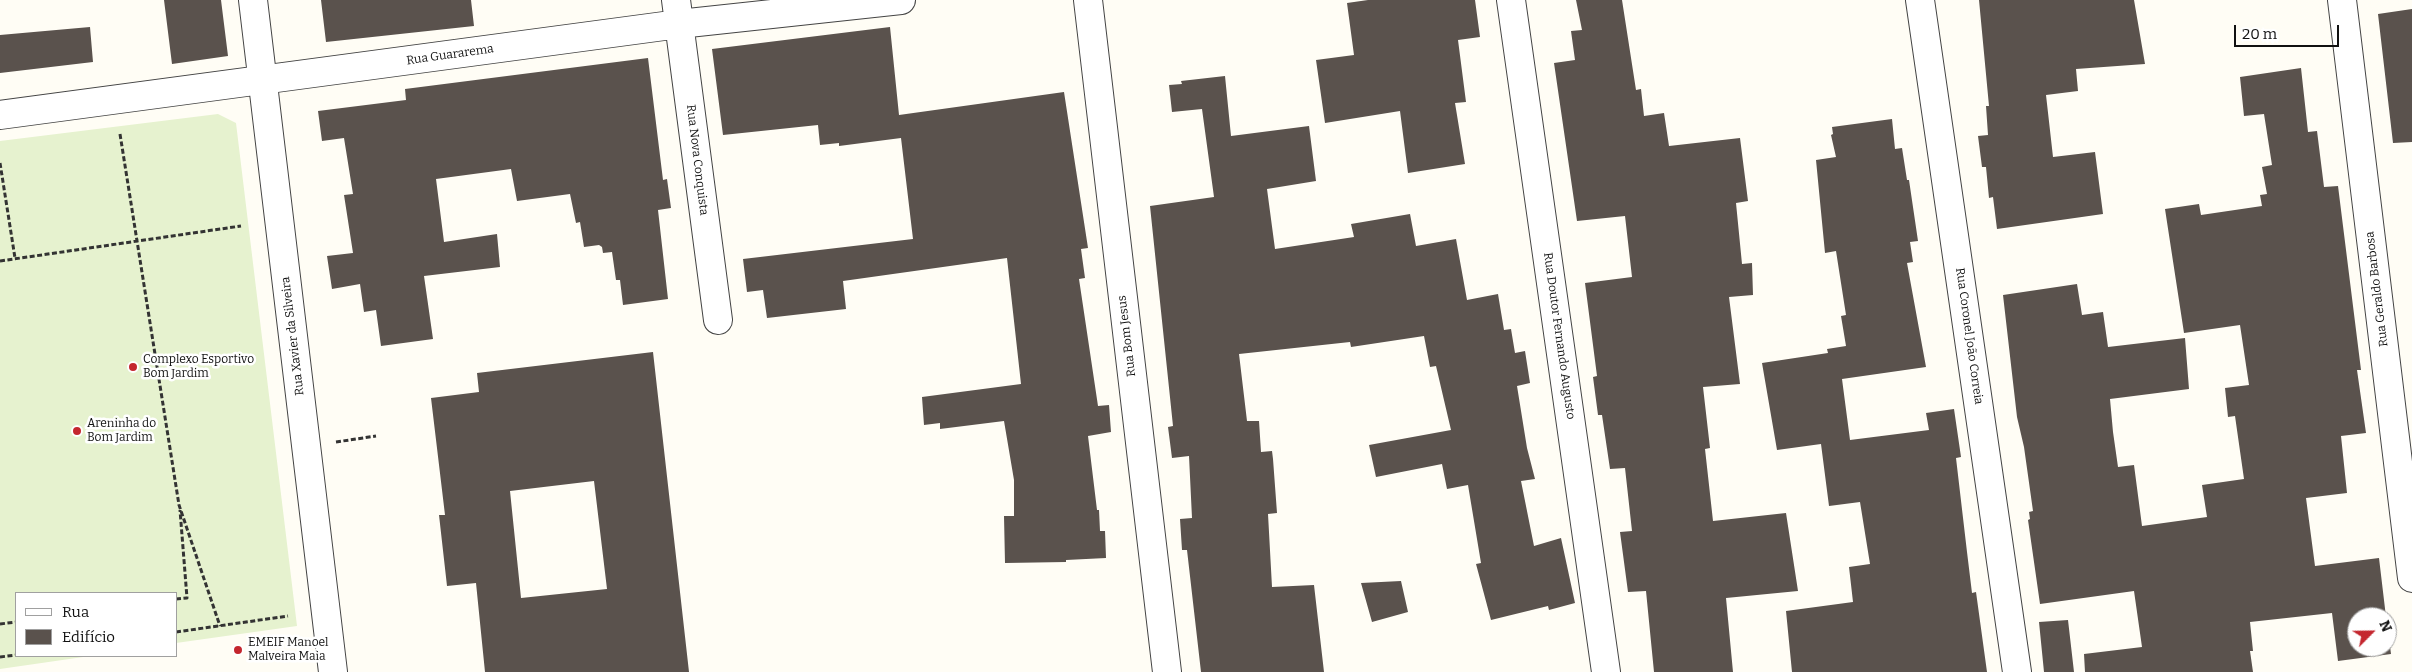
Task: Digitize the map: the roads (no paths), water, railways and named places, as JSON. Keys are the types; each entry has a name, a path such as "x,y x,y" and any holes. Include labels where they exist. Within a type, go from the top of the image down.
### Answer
{"street":[{"name":"Rua Xavier da Silveira","path":"254,0 333,672"},
{"name":"Rua Guararema","path":"0,115 263,80 678,12 902,0"},
{"name":"Rua Bom Jesus","path":"1088,0 1167,672"},
{"name":"Rua Doutor Fernando Augusto","path":"1511,0 1606,672"},
{"name":"Rua Coronel João Correia","path":"1920,0 2017,672"},
{"name":"Rua Geraldo Barbosa","path":"2342,0 2412,578"},
{"name":"Rua Nova Conquista","path":"678,12 718,320"}],"place":[{"name":"Complexo Esportivo Bom Jardim","path":"133,367"},
{"name":"Areninha do Bom Jardim","path":"77,431"},
{"name":"EMEIF Manoel Malveira Maia","path":"238,650"}]}
